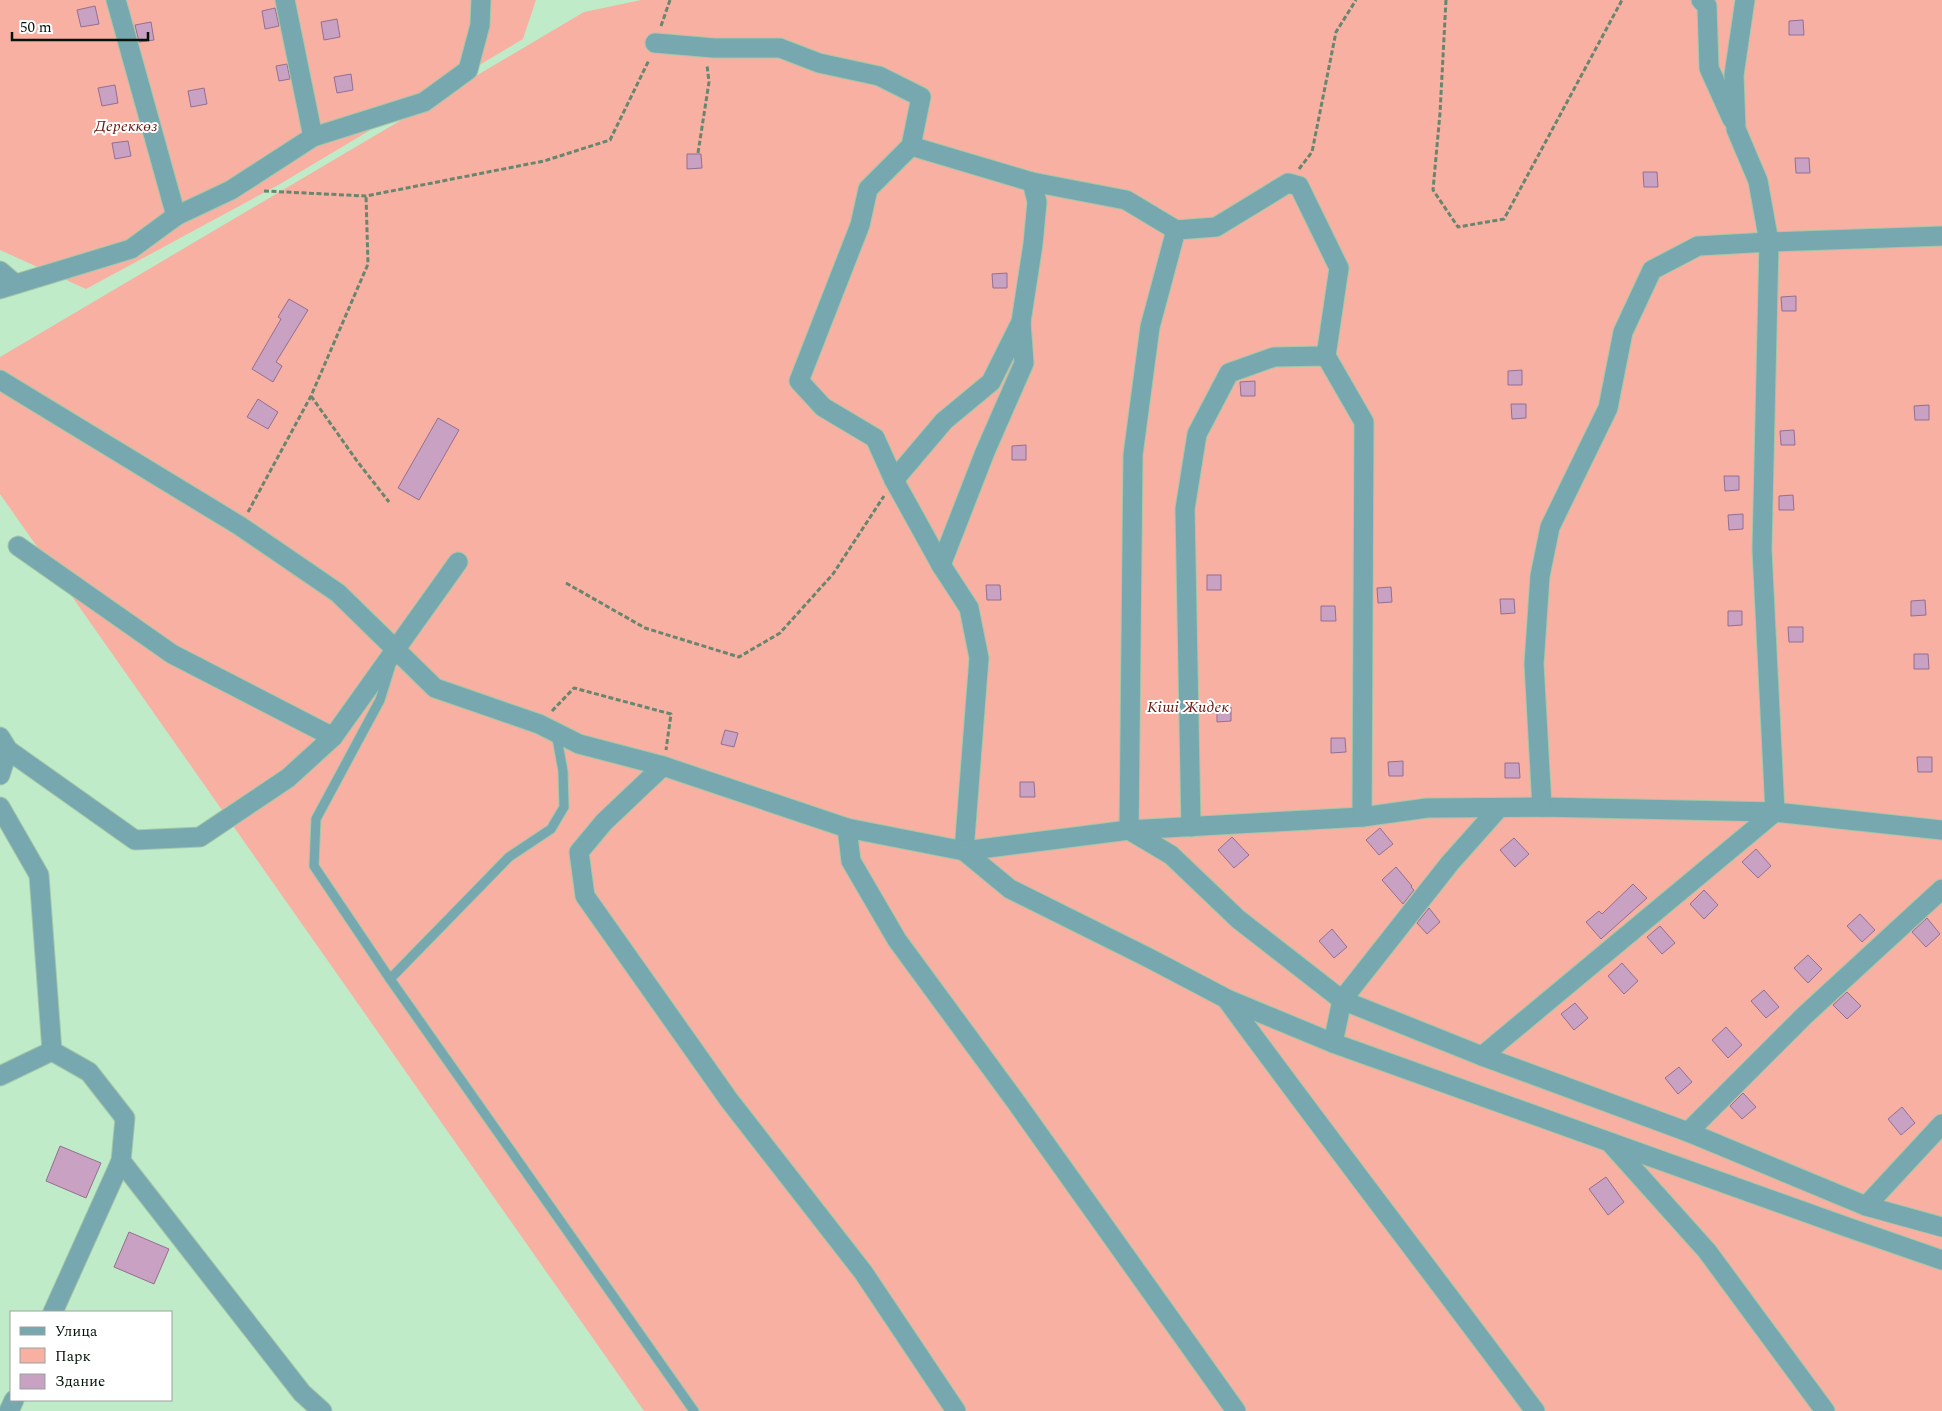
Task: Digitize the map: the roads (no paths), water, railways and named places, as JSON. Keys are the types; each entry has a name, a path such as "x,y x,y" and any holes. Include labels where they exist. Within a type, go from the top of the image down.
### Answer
{"street":[{"path":"116,0 176,216"},
{"path":"285,0 313,137"},
{"path":"0,271 7,286 132,249 176,216 231,190 313,137 424,102 468,70 480,26 481,0"},
{"path":"1701,0 1707,6 1709,68 1758,181 1770,242 1762,550 1775,812"},
{"path":"1736,129 1734,74 1745,0"},
{"path":"655,43 704,48 780,48 819,63 879,76 921,97 910,146 868,188 860,226 799,380 823,407 875,438 894,480 941,565 969,608 978,658 964,851"},
{"path":"910,146 1032,182 1126,200 1176,230 1216,227 1288,183 1298,186 1339,268 1326,356 1364,422 1362,817"},
{"path":"941,565 984,452 1024,363 1021,322 1033,244 1037,202 1032,182"},
{"path":"1129,830 1133,455 1150,328 1176,230"},
{"path":"1542,807 1534,664 1540,576 1550,527 1608,408 1623,332 1652,270 1698,246 1942,236"},
{"path":"894,480 944,421 991,382 1021,322"},
{"path":"1191,827 1185,509 1197,434 1229,373 1274,357 1326,356"},
{"path":"0,380 240,526 338,592 435,688 539,724 578,744 663,766 847,828 964,851 1129,830 1362,817 1426,808 1542,807 1775,812 1942,830"},
{"path":"18,546 172,654 333,737"},
{"path":"0,775 4,743 135,840 200,837 288,778 333,737 458,562"},
{"path":"663,766 604,822 579,852 586,896 729,1100 862,1272 956,1411"},
{"path":"0,807 39,875 52,1051"},
{"path":"1333,1044 1342,1000 1450,863 1499,808"},
{"path":"1482,1056 1775,812"},
{"path":"847,828 851,861 897,940 1016,1102 1236,1411"},
{"path":"1129,830 1172,856 1238,919 1342,1000 1482,1056 1688,1132 1866,1206 1942,1227"},
{"path":"964,851 1010,889 1148,957 1227,999 1333,1044 1942,1260"},
{"path":"1688,1132 1804,1016 1942,889"},
{"path":"1227,999 1316,1121 1535,1411"},
{"path":"0,1076 52,1051"},
{"path":"52,1051 89,1072 125,1118 122,1162 53,1311"},
{"path":"1866,1206 1942,1124"},
{"path":"1610,1142 1707,1251 1825,1411"},
{"path":"122,1162 302,1402 322,1411"}],"lane":[{"path":"396,648 380,700 316,819 314,866 390,979 694,1411"},
{"path":"390,979 509,857 551,829 564,807 563,771 556,733"}],"park label":[{"name":"Дереккөз","path":"126,125"},
{"name":"Кіші Жидек","path":"1188,706"}]}
